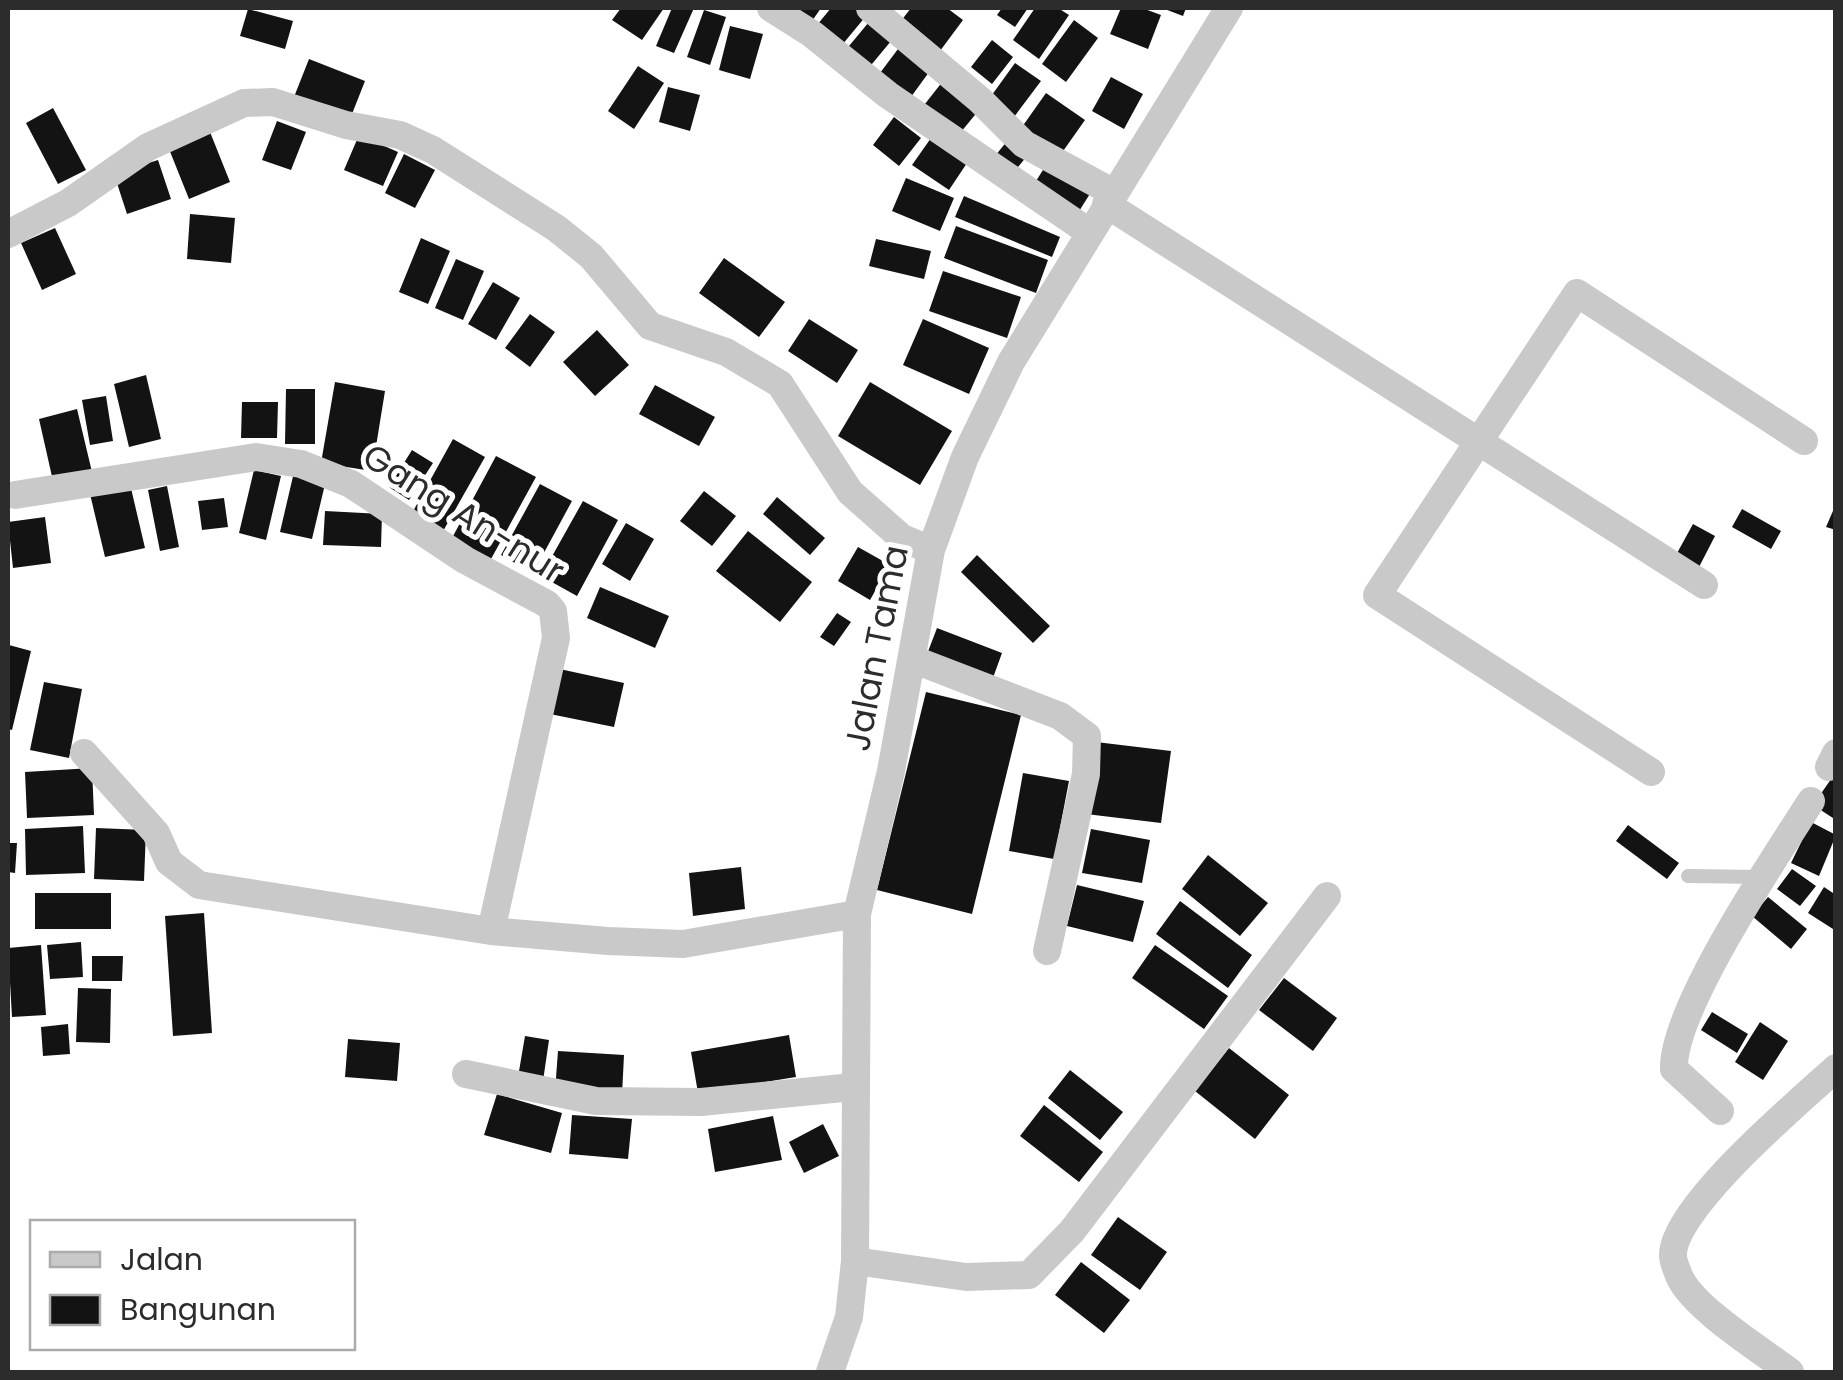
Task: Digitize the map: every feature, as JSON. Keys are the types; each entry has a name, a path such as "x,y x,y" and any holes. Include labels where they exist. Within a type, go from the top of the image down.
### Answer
{"street":[{"path":"771,8 812,34 888,96 1089,232"},
{"path":"870,8 980,100 1024,144 1704,585"},
{"name":"Jalan Tama","path":"830,1372 849,1317 855,1261 857,914 912,659 931,550 953,486 996,392 1089,232 1228,8"},
{"path":"8,234 68,204 148,147 244,102 273,102 346,125 400,135 434,150 556,228 591,256 650,326 726,352 780,384 850,492 902,538 931,550"},
{"path":"1651,772 1376,595 1577,293 1804,441"},
{"name":"Gang An-nur","path":"15,495 256,457 301,464 351,484 465,560 547,604 553,611 556,638 491,931"},
{"path":"912,659 1060,716 1087,736 1084,788 1047,952"},
{"path":"84,753 156,833 169,862 199,885 491,931 683,944 857,914"},
{"path":"1720,1112 1674,1069 1673,1055 1681,1027 1762,877 1811,801"},
{"path":"855,1261 966,1277 1029,1275 1072,1231 1328,896"},
{"path":"1790,1372 1697,1298 1682,1282 1672,1256 1682,1228 1729,1167 1836,1068"},
{"path":"466,1074 596,1101 701,1102 853,1088"}],"lane":[{"path":"1688,876 1762,877"}],"building":[{"path":"621,8 664,8 642,40 612,20"},
{"path":"672,8 694,8 674,53 656,46"},
{"path":"793,8 821,8 812,21"},
{"path":"831,8 871,10 842,45 817,25"},
{"path":"911,8 947,8 963,20 937,55 897,26"},
{"path":"1002,8 1028,8 1015,27 997,15"},
{"path":"1035,8 1058,8 1069,15 1039,59 1013,40"},
{"path":"1121,8 1142,8 1161,15 1148,49 1110,34"},
{"path":"1162,8 1186,8 1183,16"},
{"path":"248,9 293,21 285,49 240,36"},
{"path":"704,10 726,17 710,65 687,57"},
{"path":"874,16 896,35 867,70 844,52"},
{"path":"1074,20 1098,38 1066,82 1042,64"},
{"path":"730,26 763,34 750,79 719,70"},
{"path":"992,40 1013,57 992,84 971,67"},
{"path":"901,45 932,68 908,101 877,77"},
{"path":"309,59 365,81 350,119 294,97"},
{"path":"1015,63 1041,81 1014,117 989,99"},
{"path":"638,66 664,83 634,129 608,111"},
{"path":"1111,77 1143,94 1124,129 1092,111"},
{"path":"943,81 979,110 956,138 921,109"},
{"path":"668,87 700,95 690,131 659,122"},
{"path":"1046,93 1085,120 1061,154 1022,127"},
{"path":"53,108 86,170 58,184 26,123"},
{"path":"894,117 921,138 899,166 873,145"},
{"path":"277,121 306,132 291,170 262,160"},
{"path":"210,132 230,182 189,199 169,149"},
{"path":"359,135 398,152 383,186 344,170"},
{"path":"931,138 967,163 949,190 912,165"},
{"path":"1008,140 1027,156 1009,178 990,162"},
{"path":"404,154 435,170 415,208 385,193"},
{"path":"158,160 171,199 127,214 114,174"},
{"path":"1048,162 1093,189 1076,216 1031,189"},
{"path":"906,178 954,198 940,231 892,211"},
{"path":"964,196 1060,237 1052,257 955,217"},
{"path":"190,214 235,218 231,263 187,259"},
{"path":"956,226 1048,260 1036,293 944,258"},
{"path":"55,228 76,274 42,290 21,243"},
{"path":"421,238 450,251 428,304 399,292"},
{"path":"876,239 931,251 924,279 869,266"},
{"path":"724,258 785,302 759,337 699,293"},
{"path":"456,259 484,271 463,320 435,308"},
{"path":"943,271 1021,297 1007,338 929,311"},
{"path":"493,282 520,298 496,340 468,324"},
{"path":"530,314 555,332 530,367 505,348"},
{"path":"809,319 858,350 837,383 788,351"},
{"path":"923,319 989,348 969,394 903,365"},
{"path":"597,330 629,365 595,396 563,362"},
{"path":"146,375 161,439 129,447 114,384"},
{"path":"335,382 385,391 372,471 321,463"},
{"path":"870,382 952,431 920,485 838,436"},
{"path":"655,385 715,417 699,446 639,414"},
{"path":"286,389 315,389 315,444 285,444"},
{"path":"106,396 113,441 90,445 82,400"},
{"path":"242,402 278,402 277,438 241,438"},
{"path":"77,409 92,472 53,481 39,419"},
{"path":"453,439 485,457 442,533 411,515"},
{"path":"412,450 433,463 409,500 389,487"},
{"path":"496,456 536,477 491,559 452,538"},
{"path":"254,470 281,476 266,540 239,533"},
{"path":"294,472 326,480 312,539 280,532"},
{"path":"130,484 145,548 105,557 90,494"},
{"path":"540,484 572,501 533,573 501,555"},
{"path":"167,486 179,547 160,551 148,490"},
{"path":"704,491 736,516 712,546 680,521"},
{"path":"777,497 825,538 810,555 763,514"},
{"path":"224,498 228,527 202,530 198,501"},
{"path":"583,501 618,520 577,596 541,576"},
{"path":"1836,504 1836,530 1826,527"},
{"path":"1742,509 1781,531 1771,549 1732,527"},
{"path":"325,511 382,514 381,547 323,545"},
{"path":"45,517 51,563 13,568 8,522"},
{"path":"626,523 654,539 630,581 602,564"},
{"path":"1693,524 1715,536 1699,567 1676,555"},
{"path":"748,531 812,582 780,622 716,571"},
{"path":"858,547 890,565 870,600 838,581"},
{"path":"977,555 1050,626 1033,643 961,572"},
{"path":"600,587 669,616 655,648 587,618"},
{"path":"837,613 851,622 834,646 820,637"},
{"path":"937,628 1002,653 990,686 924,662"},
{"path":"9,645 31,651 12,730 8,729"},
{"path":"555,668 624,683 614,727 545,713"},
{"path":"44,682 82,689 69,758 30,750"},
{"path":"926,692 1021,715 972,914 877,890"},
{"path":"1096,742 1171,751 1161,823 1086,814"},
{"path":"92,768 94,815 27,818 25,772"},
{"path":"1836,772 1836,820 1813,805"},
{"path":"1023,773 1069,781 1054,859 1009,851"},
{"path":"1811,822 1836,835 1819,876 1791,863"},
{"path":"1628,825 1679,863 1667,879 1616,841"},
{"path":"83,826 85,873 26,875 25,829"},
{"path":"96,828 146,830 144,881 94,879"},
{"path":"1091,829 1150,840 1142,883 1082,873"},
{"path":"8,843 17,843 15,873 8,872"},
{"path":"1208,855 1268,903 1240,936 1182,889"},
{"path":"741,867 745,909 693,916 689,873"},
{"path":"1792,869 1816,886 1800,906 1777,889"},
{"path":"1077,885 1144,901 1133,942 1067,926"},
{"path":"1824,887 1836,895 1833,929 1808,913"},
{"path":"35,893 111,893 111,929 35,929"},
{"path":"1768,897 1807,929 1791,949 1752,916"},
{"path":"1180,901 1252,955 1228,988 1156,934"},
{"path":"204,913 212,1033 173,1036 165,916"},
{"path":"81,942 83,977 50,979 47,945"},
{"path":"41,945 46,1015 12,1017 8,948"},
{"path":"1155,945 1228,996 1204,1029 1132,978"},
{"path":"92,956 123,956 122,981 92,981"},
{"path":"1284,978 1337,1018 1313,1051 1259,1010"},
{"path":"78,988 111,989 110,1043 76,1042"},
{"path":"1712,1012 1748,1034 1737,1053 1701,1030"},
{"path":"1760,1022 1788,1041 1763,1080 1735,1062"},
{"path":"68,1024 70,1054 43,1056 41,1027"},
{"path":"789,1035 796,1077 698,1093 691,1052"},
{"path":"525,1036 549,1040 543,1081 518,1077"},
{"path":"348,1039 400,1043 397,1081 345,1077"},
{"path":"1229,1048 1289,1095 1255,1139 1195,1091"},
{"path":"558,1051 624,1055 622,1095 555,1091"},
{"path":"1070,1070 1123,1112 1100,1140 1048,1098"},
{"path":"497,1094 562,1113 551,1153 484,1135"},
{"path":"1044,1105 1103,1152 1079,1182 1020,1136"},
{"path":"572,1115 632,1119 628,1159 569,1154"},
{"path":"773,1116 782,1160 715,1172 708,1129"},
{"path":"823,1124 839,1156 804,1173 789,1142"},
{"path":"1118,1217 1167,1252 1140,1290 1091,1255"},
{"path":"1081,1262 1130,1300 1104,1333 1055,1295"}]}
